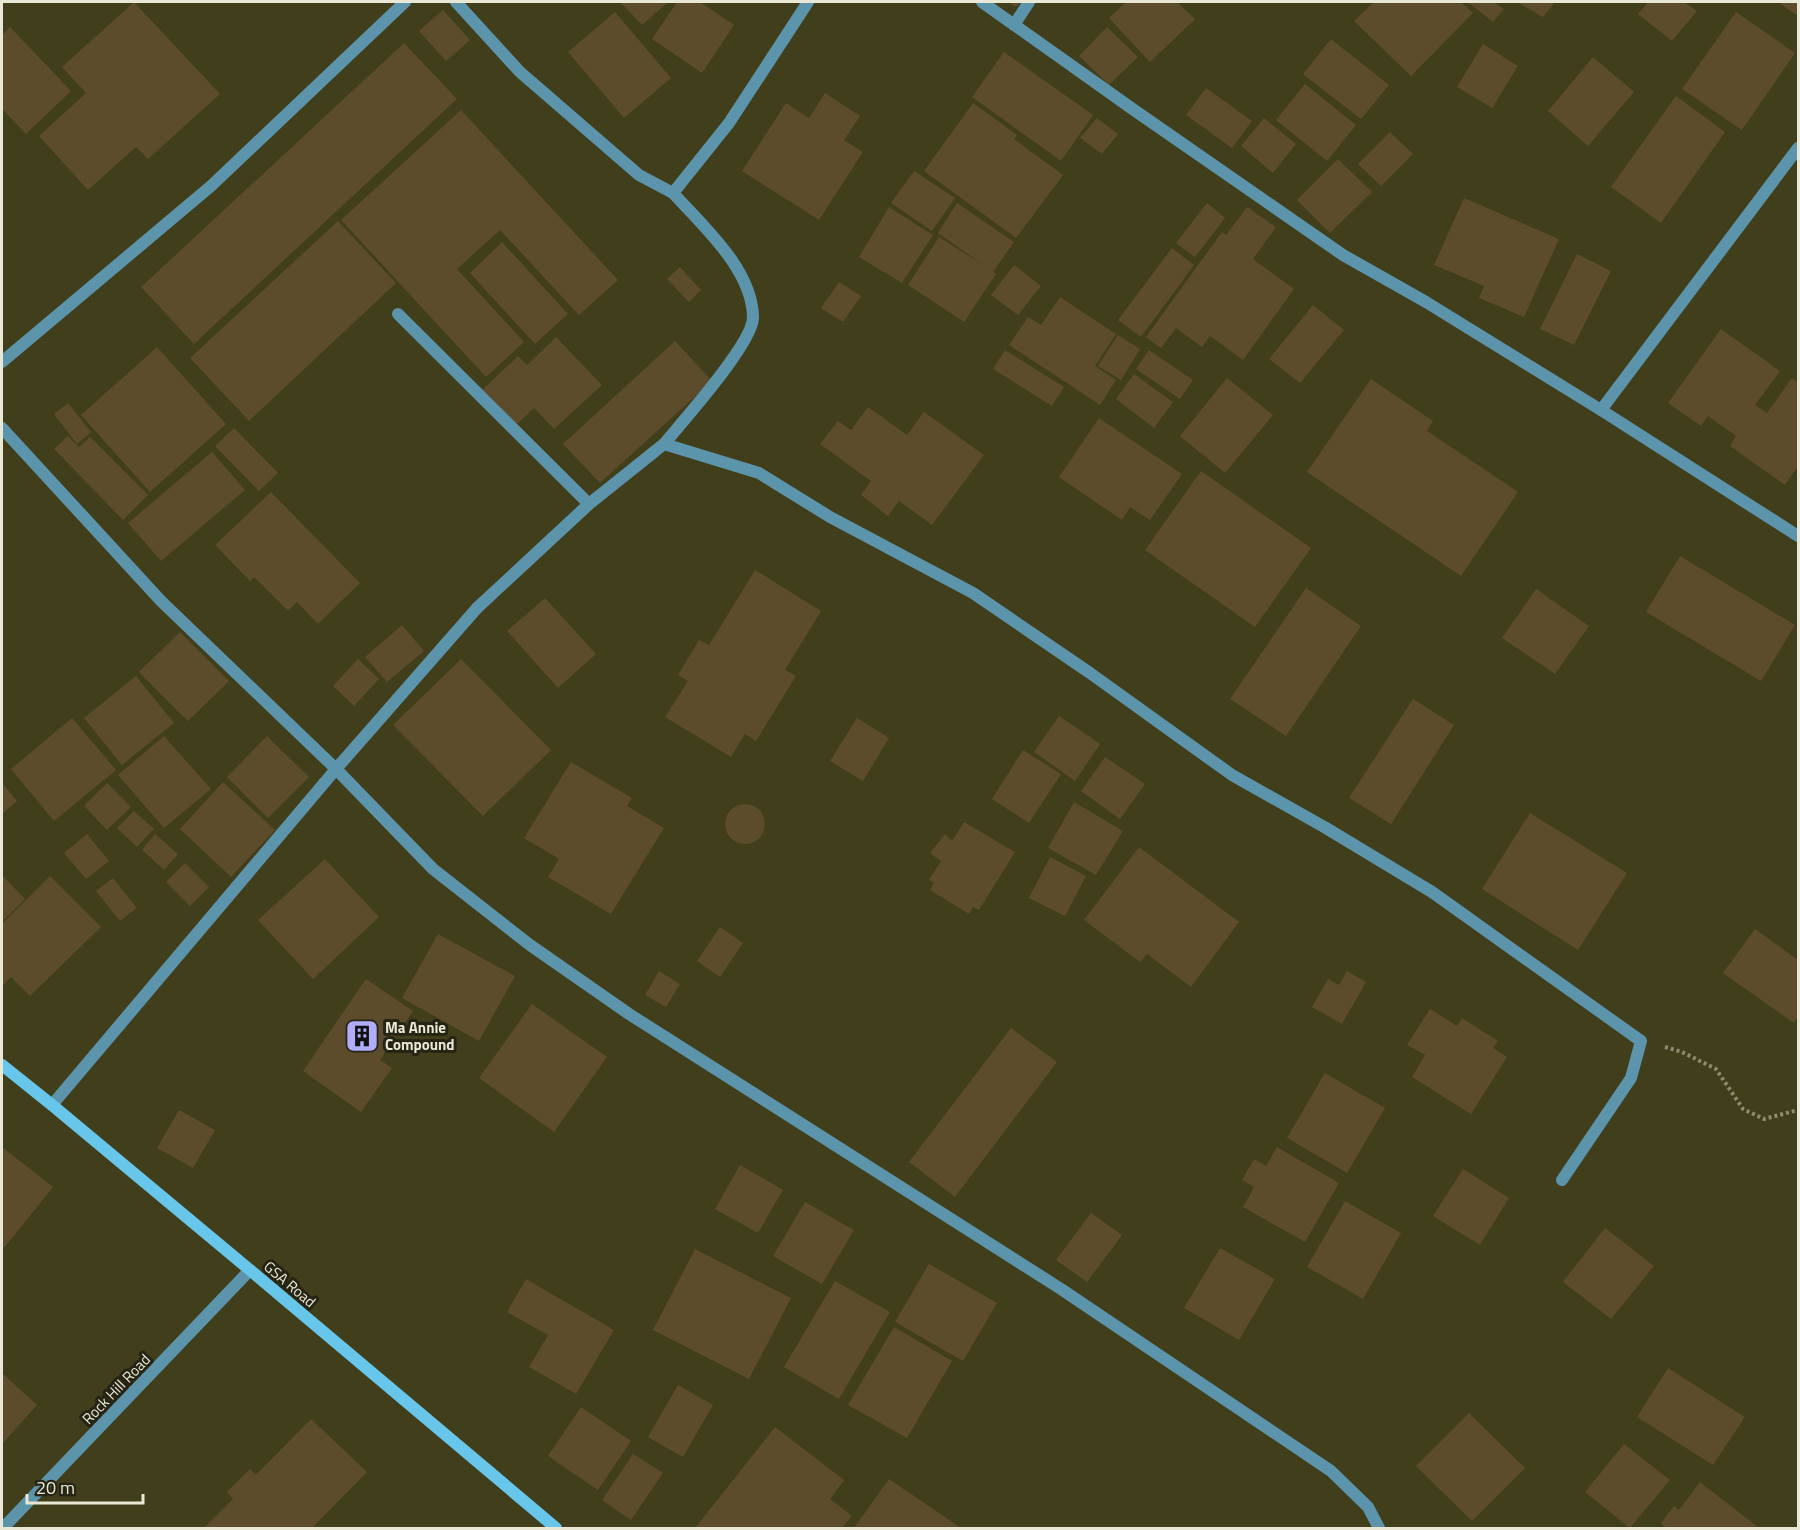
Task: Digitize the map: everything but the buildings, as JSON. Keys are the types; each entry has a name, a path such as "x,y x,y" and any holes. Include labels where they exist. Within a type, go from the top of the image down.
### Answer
{"street":[{"path":"2,362 211,186 405,2"},
{"path":"52,1105 336,769 477,608 590,504 664,444 739,351 753,319 747,285 725,251 673,193 639,175 520,72 456,2"},
{"path":"673,193 729,123 808,2"},
{"path":"982,2 1343,255 1426,302 1601,410 1798,536"},
{"path":"1014,25 1029,2"},
{"path":"1601,410 1797,152"},
{"path":"398,314 590,504"},
{"path":"2,428 161,601 336,769 433,869 530,945 628,1014 1061,1289 1331,1471 1368,1507 1379,1528"},
{"path":"664,444 759,473 830,517 973,593 1090,673 1232,775 1432,892 1641,1041 1631,1078 1562,1180"},
{"name":"GSA Road","path":"2,1065 556,1528"},
{"name":"Rock Hill Road","path":"3,1528 250,1270"}],"path":[{"path":"1641,1041 1682,1052 1716,1069 1743,1109 1764,1119 1798,1110"}],"place":[{"name":"Ma Annie Compound","path":"362,1036"}]}
